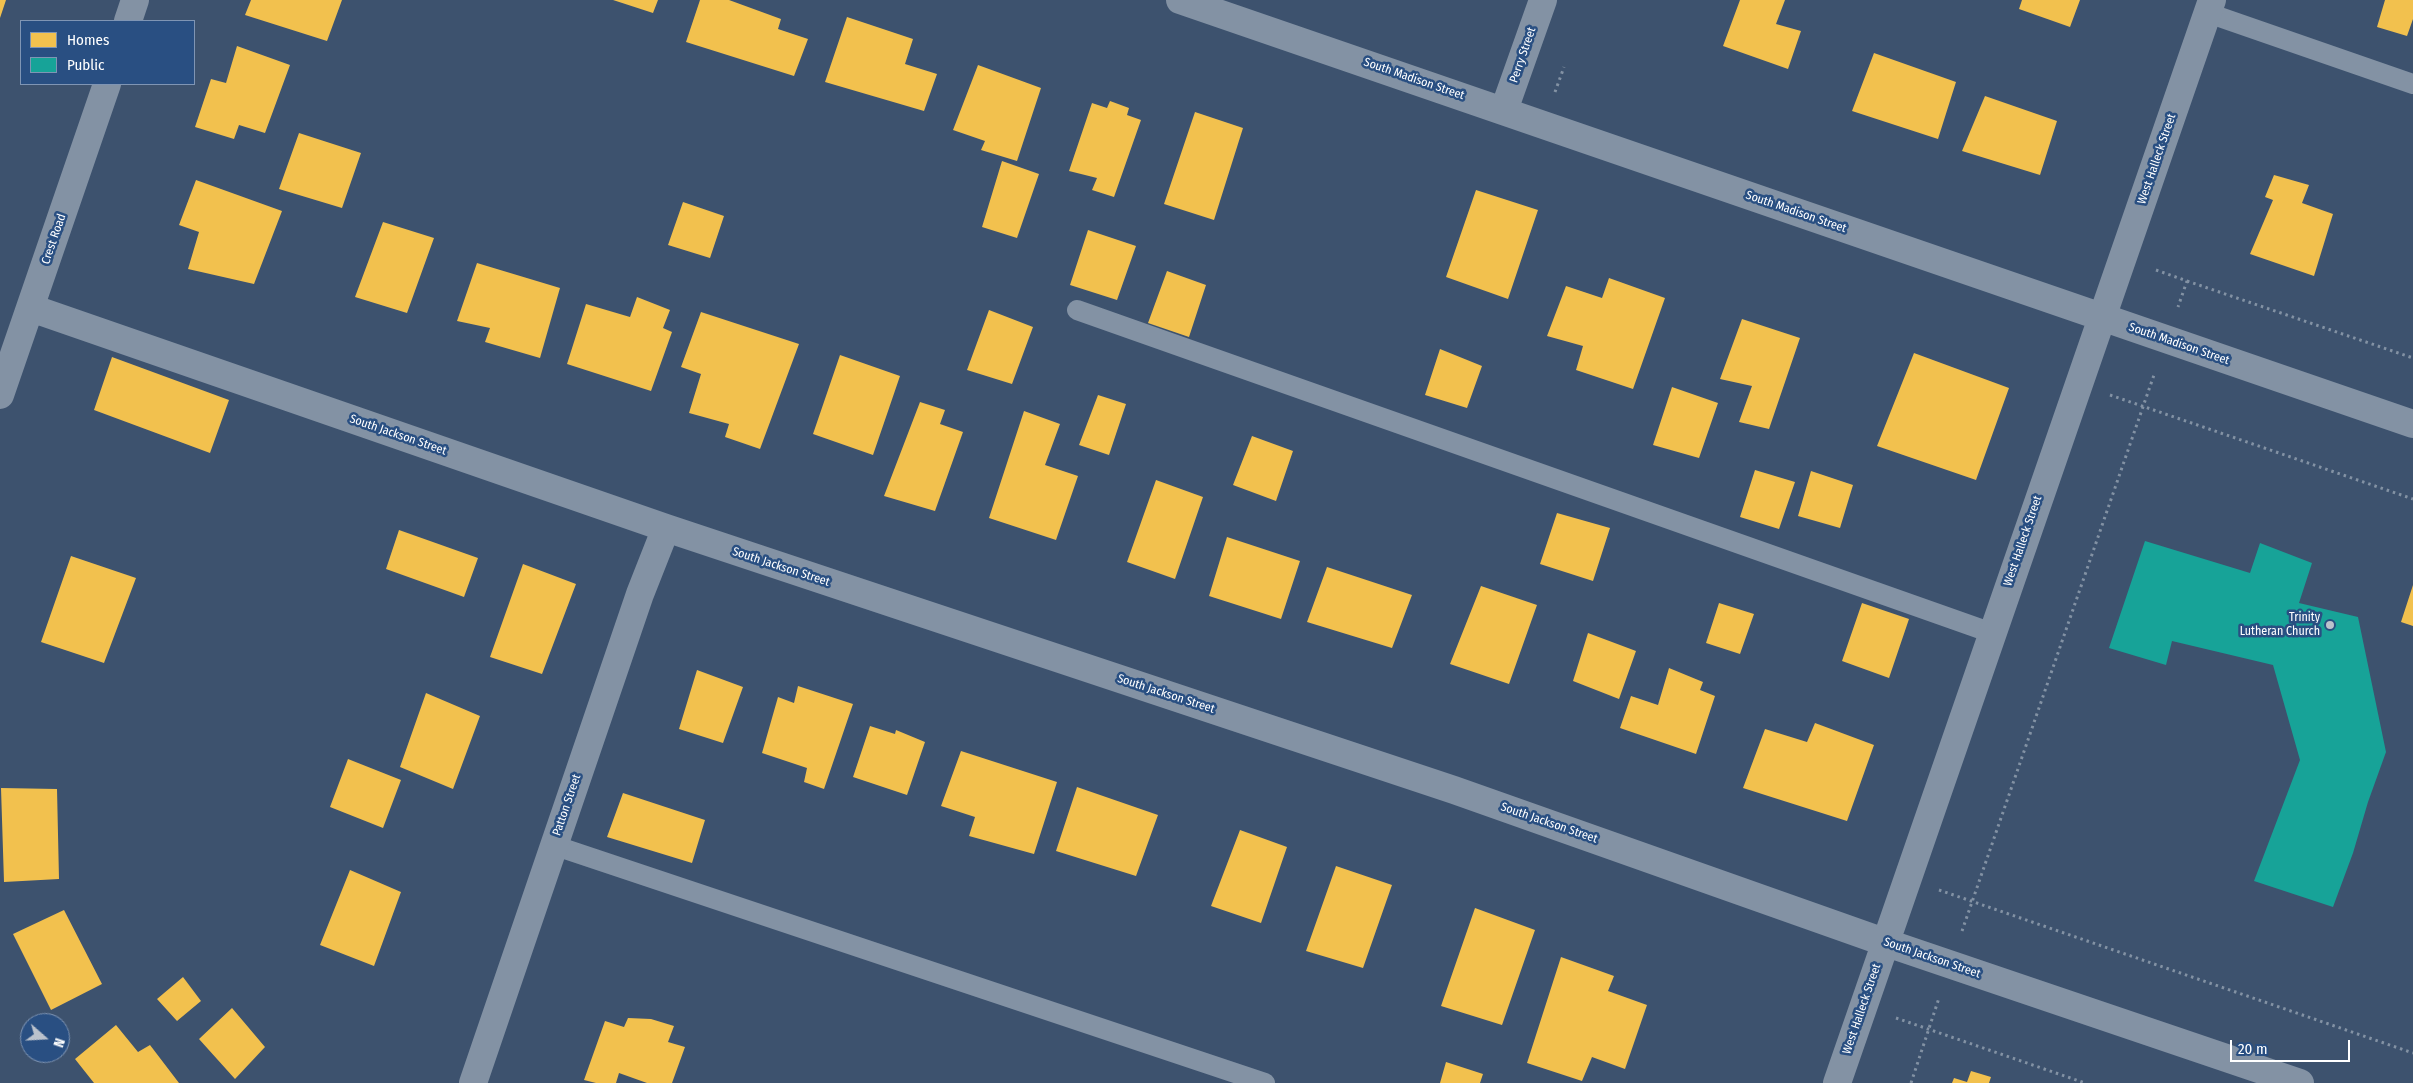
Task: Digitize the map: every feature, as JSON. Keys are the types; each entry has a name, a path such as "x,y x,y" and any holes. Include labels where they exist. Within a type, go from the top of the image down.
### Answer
{"street":[{"path":"128,20 135,0"},
{"name":"South Madison Street","path":"1180,0 2413,424"},
{"name":"Perry Street","path":"1504,110 1543,0"},
{"name":"West Halleck Street","path":"1837,1083 1884,942 2210,6"},
{"name":"Crest Road","path":"0,394 31,308 106,85"},
{"name":"South Jackson Street","path":"31,308 666,528 1444,786 1884,942 2300,1083"},
{"name":"Patton Street","path":"473,1083 640,594 666,528"}],"lane":[{"path":"2210,6 2413,84"},
{"path":"1077,310 1992,632"},
{"path":"553,845 1265,1083"}],"path":[{"path":"2122,258 2413,358"},
{"path":"1911,1083 1950,964 2187,281"},
{"path":"2078,383 2142,407 2413,499"},
{"path":"1906,879 2413,1053"},
{"path":"1863,1005 1928,1030 2085,1083"}],"building: Homes":[{"path":"0,0 6,0 0,18"},
{"path":"251,0 342,0 327,41 245,15"},
{"path":"613,0 658,0 653,13"},
{"path":"700,0 729,0 781,19 778,29 808,39 794,76 686,42"},
{"path":"1740,0 1785,0 1776,24 1801,31 1788,69 1723,46"},
{"path":"2022,0 2080,0 2070,27 2019,9"},
{"path":"2385,0 2413,0 2413,19 2407,36 2377,27"},
{"path":"847,17 913,39 905,64 937,74 924,111 825,82"},
{"path":"237,46 290,65 265,133 239,125 234,139 195,127 211,79 226,83"},
{"path":"1874,53 1956,82 1938,139 1852,111"},
{"path":"978,65 1041,88 1017,161 981,150 985,141 953,130"},
{"path":"1985,96 2057,121 2040,175 1962,151"},
{"path":"1110,101 1129,108 1127,115 1141,120 1114,197 1092,190 1097,178 1069,171 1092,103 1107,108"},
{"path":"1195,112 1243,128 1214,220 1164,204"},
{"path":"299,133 361,153 342,208 279,189"},
{"path":"1002,161 1039,174 1017,238 982,227"},
{"path":"2274,175 2309,185 2302,203 2333,214 2314,276 2250,254 2273,200 2265,197"},
{"path":"196,180 282,211 254,284 188,269 199,232 179,225"},
{"path":"1476,190 1538,210 1508,299 1446,277"},
{"path":"683,202 724,216 710,258 668,245"},
{"path":"383,222 434,238 407,313 355,297"},
{"path":"1088,230 1136,246 1117,300 1070,285"},
{"path":"477,263 560,288 540,358 485,342 490,328 457,321"},
{"path":"1167,271 1206,285 1189,337 1148,323"},
{"path":"1609,278 1665,298 1633,389 1576,370 1583,346 1547,336 1566,286 1602,298"},
{"path":"637,297 670,310 663,328 672,332 651,391 567,364 586,304 630,317"},
{"path":"989,310 1033,327 1012,384 967,370"},
{"path":"701,312 799,344 760,449 725,437 729,424 689,413 701,374 681,367"},
{"path":"1742,319 1800,338 1769,429 1739,422 1752,386 1720,379"},
{"path":"1440,349 1482,366 1467,408 1425,395"},
{"path":"1914,353 2009,388 1976,480 1877,446"},
{"path":"840,355 900,376 873,455 813,434"},
{"path":"112,357 229,400 210,453 94,410"},
{"path":"1672,387 1718,403 1699,458 1653,445"},
{"path":"1098,395 1126,404 1109,455 1079,445"},
{"path":"920,402 945,410 940,424 963,432 935,511 884,496"},
{"path":"1024,411 1060,424 1045,465 1078,476 1056,540 989,518"},
{"path":"1252,436 1293,451 1276,501 1233,485"},
{"path":"1755,470 1795,482 1779,529 1740,517"},
{"path":"1811,471 1853,485 1840,528 1798,516"},
{"path":"1156,480 1203,497 1175,579 1127,562"},
{"path":"1557,513 1610,528 1593,581 1540,564"},
{"path":"399,530 478,558 464,597 386,569"},
{"path":"1227,537 1300,561 1281,619 1209,596"},
{"path":"71,556 136,578 104,663 41,642"},
{"path":"523,564 576,584 542,674 490,657"},
{"path":"1327,567 1412,595 1392,648 1307,622"},
{"path":"2413,585 2413,626 2401,622"},
{"path":"1481,586 1537,605 1509,684 1450,664"},
{"path":"1719,603 1754,614 1740,654 1706,643"},
{"path":"1862,603 1909,619 1889,678 1842,661"},
{"path":"1588,633 1636,651 1619,699 1573,681"},
{"path":"1669,668 1703,682 1700,690 1715,696 1696,754 1620,728 1631,696 1658,705"},
{"path":"697,670 743,687 723,743 679,729"},
{"path":"798,686 853,704 824,789 804,782 807,768 762,753 778,697 794,703"},
{"path":"426,693 480,716 453,789 400,767"},
{"path":"1815,723 1874,745 1847,821 1743,788 1765,729 1807,742"},
{"path":"870,726 895,734 896,730 925,742 907,795 853,777"},
{"path":"961,751 1057,782 1034,854 969,836 975,817 941,806"},
{"path":"348,759 401,780 383,828 330,807"},
{"path":"1077,787 1158,815 1136,876 1056,851"},
{"path":"1,788 57,789 59,879 4,882"},
{"path":"623,793 705,820 692,863 607,837"},
{"path":"1240,830 1287,847 1261,923 1211,906"},
{"path":"1336,866 1392,885 1363,968 1306,951"},
{"path":"350,870 401,892 374,966 320,945"},
{"path":"1475,908 1535,930 1502,1025 1441,1006"},
{"path":"64,910 102,984 51,1010 13,934"},
{"path":"1561,957 1614,976 1608,991 1647,1005 1625,1069 1592,1057 1582,1081 1527,1063"},
{"path":"183,977 201,1001 177,1021 157,999"},
{"path":"232,1008 265,1047 235,1079 199,1039"},
{"path":"628,1018 651,1019 674,1026 668,1042 685,1047 672,1083 647,1083 619,1073 616,1083 596,1083 584,1080 605,1021 624,1027"},
{"path":"116,1025 138,1052 150,1045 179,1083 94,1083 75,1059"},
{"path":"1446,1062 1483,1074 1480,1083 1440,1083"},
{"path":"1971,1071 1991,1077 1989,1083 1952,1083 1954,1078 1967,1082"}],"building: Public":[{"path":"2145,541 2250,573 2260,543 2312,563 2299,603 2358,617 2386,752 2333,907 2254,881 2300,760 2273,665 2172,641 2166,665 2109,648"}],"place":[{"name":"Trinity Lutheran Church","path":"2330,625"}]}
